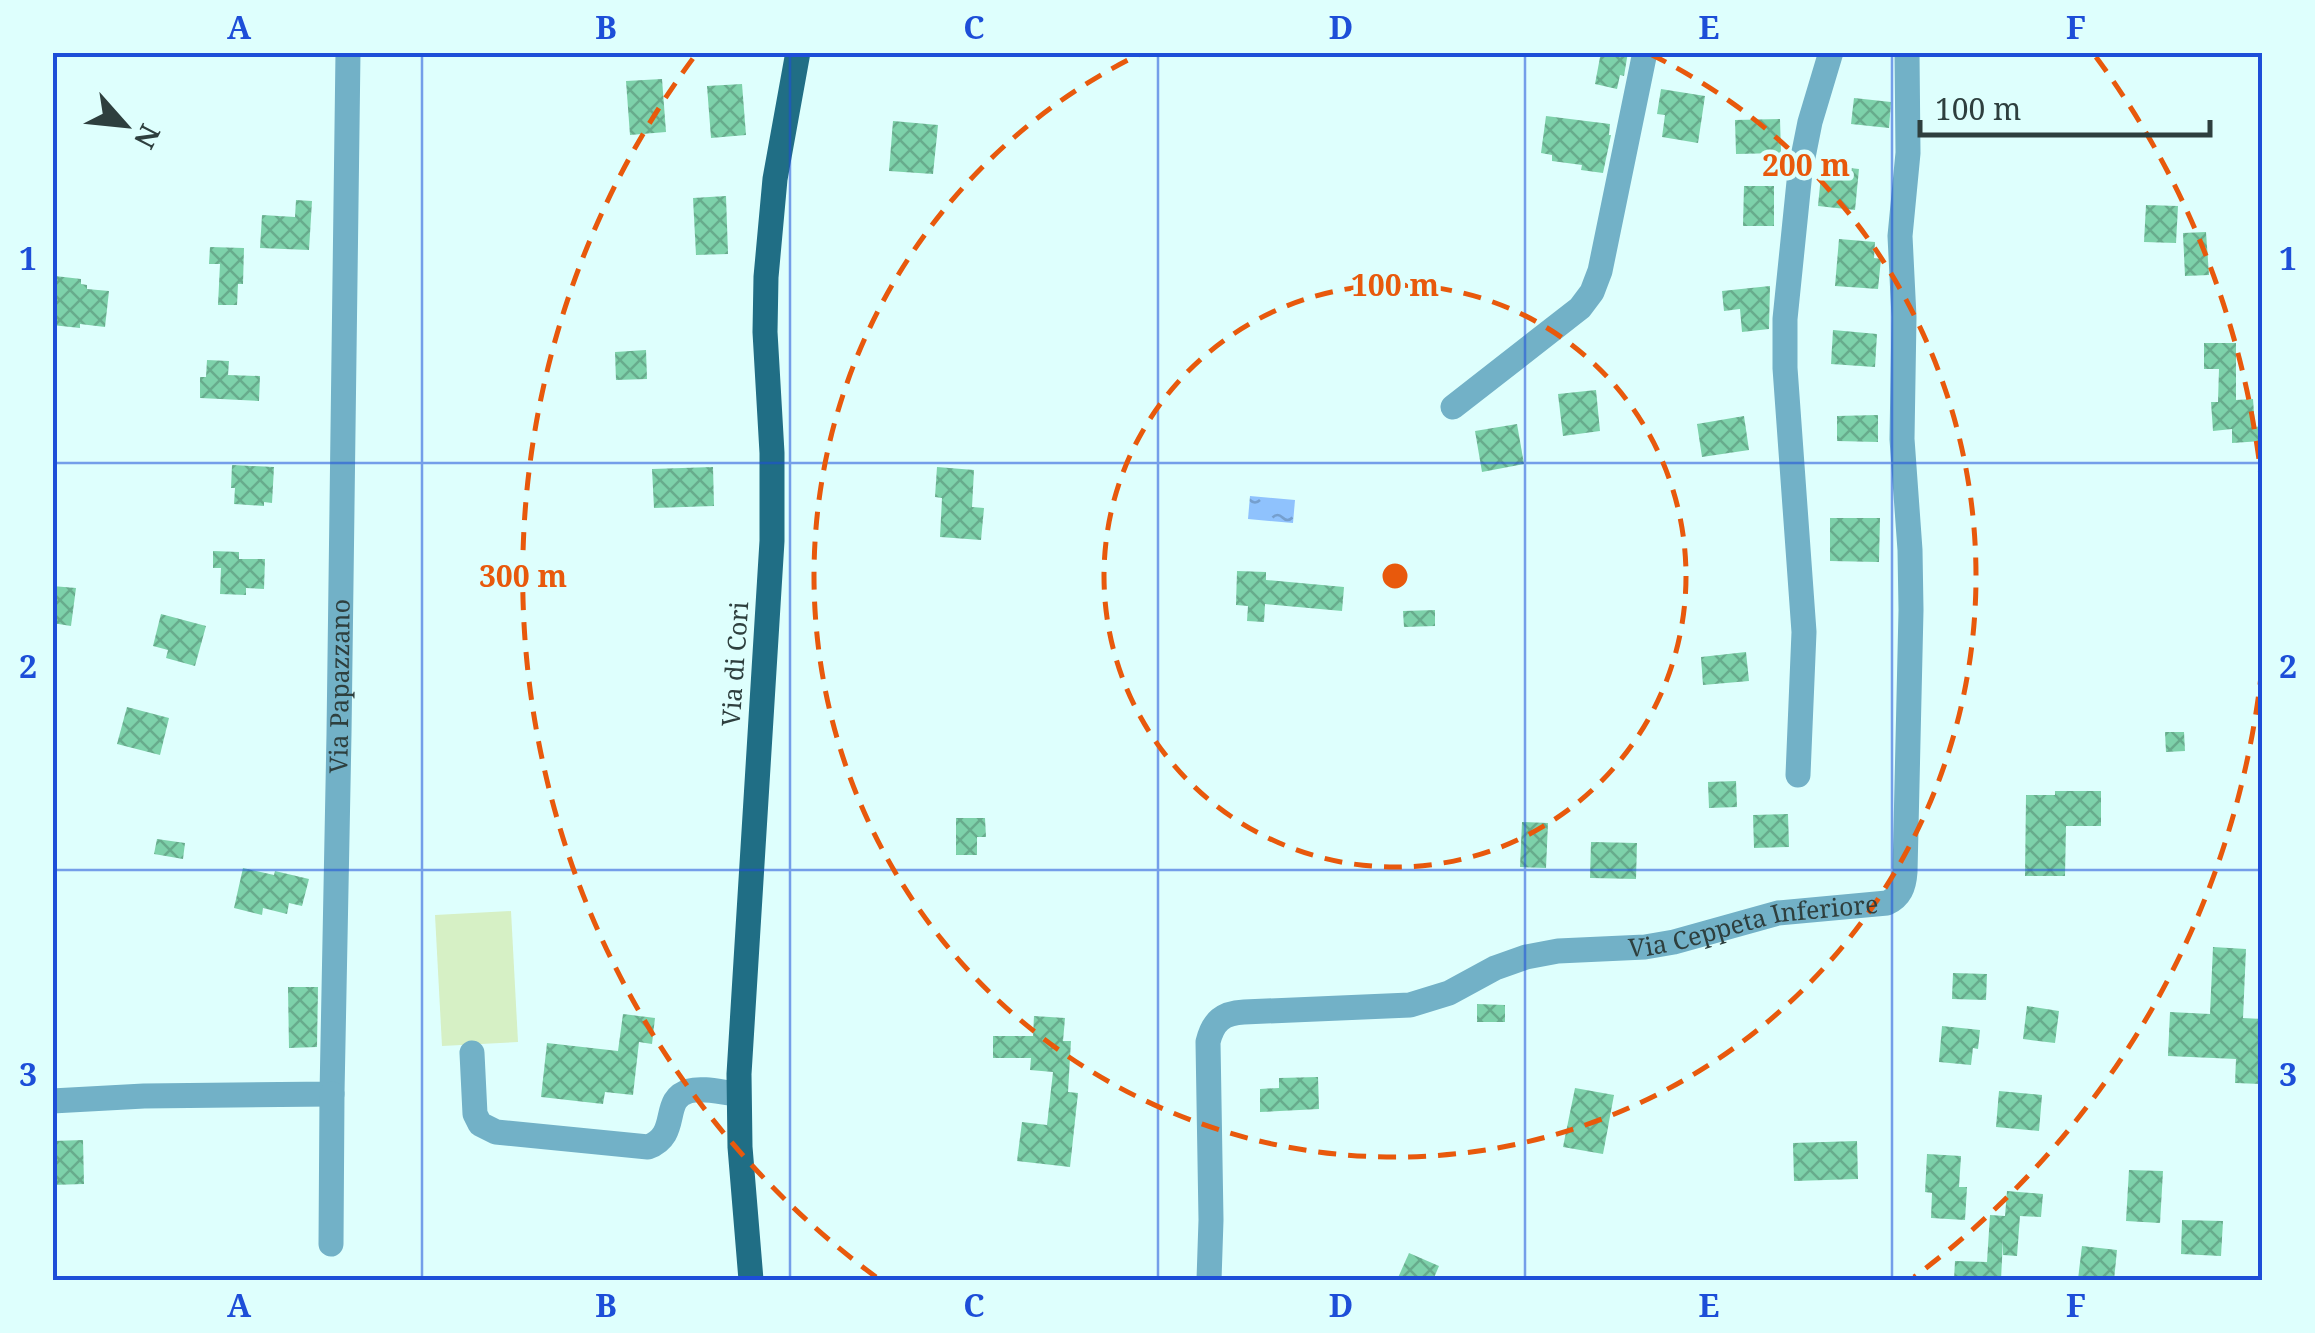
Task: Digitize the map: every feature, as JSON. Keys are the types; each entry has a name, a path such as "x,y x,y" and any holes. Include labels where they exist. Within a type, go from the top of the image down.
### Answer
{"main road":[{"name":"Via di Cori","path":"751,1280 738,1094 772,541 765,332 767,263 775,179 798,52"}],"street":[{"name":"Via Papazzano","path":"331,1244 348,52"},
{"path":"1453,407 1580,308 1592,292 1600,272 1644,52"},
{"path":"1798,776 1804,620 1785,368 1785,319 1800,172 1831,52"},
{"name":"Via Ceppeta Inferiore","path":"1209,1280 1208,1042 1214,1025 1225,1015 1410,1005 1449,994 1502,965 1526,957 1665,944 1778,913 1886,903 1902,890 1912,610 1902,424 1904,317 1900,236 1908,152 1907,52"},
{"path":"472,1052 475,1114 480,1124 496,1132 648,1147 666,1134 674,1103 684,1093 699,1090 738,1094"},
{"path":"52,1100 332,1094"}],"green space":[{"path":"511,911 518,1042 442,1046 435,915"}],"water":[{"path":"1250,496 1295,500 1293,523 1248,519"}],"building":[{"path":"1601,52 1628,52 1624,76 1620,75 1617,89 1595,84"},
{"path":"662,79 666,132 630,135 626,81"},
{"path":"742,84 746,135 711,138 707,86"},
{"path":"1661,89 1705,96 1698,143 1662,137 1665,115 1657,114"},
{"path":"1854,98 1891,102 1889,128 1851,124"},
{"path":"1546,116 1610,124 1603,173 1552,161 1552,155 1541,153"},
{"path":"1780,119 1781,153 1736,154 1735,120"},
{"path":"893,121 938,125 933,174 889,171"},
{"path":"1822,165 1859,169 1855,210 1818,206"},
{"path":"1744,186 1774,186 1774,226 1743,226"},
{"path":"726,196 728,254 696,255 693,198"},
{"path":"296,200 312,201 309,250 260,248 262,215 295,217"},
{"path":"2146,205 2178,206 2176,243 2144,242"},
{"path":"2206,232 2209,275 2185,276 2183,233"},
{"path":"1839,239 1875,242 1874,258 1881,259 1878,289 1835,286"},
{"path":"210,247 244,248 243,284 238,284 237,305 218,305 220,264 209,264"},
{"path":"55,276 81,279 87,289 109,291 105,327 52,325"},
{"path":"1770,286 1769,329 1742,332 1740,309 1724,311 1722,291"},
{"path":"1833,330 1877,334 1875,367 1831,364"},
{"path":"2204,343 2236,343 2236,400 2253,399 2255,427 2262,426 2262,441 2232,443 2232,429 2213,431 2211,402 2218,402 2219,369 2204,369"},
{"path":"646,350 647,379 616,380 615,352"},
{"path":"207,360 229,361 228,375 260,376 259,401 200,398 200,377 206,377"},
{"path":"1596,390 1600,431 1563,436 1558,394"},
{"path":"1878,415 1878,442 1837,441 1837,416"},
{"path":"1744,416 1749,450 1702,457 1697,424"},
{"path":"1517,424 1524,464 1482,472 1475,431"},
{"path":"232,465 274,467 272,503 234,504"},
{"path":"713,467 714,506 654,508 652,469"},
{"path":"937,467 974,470 972,507 984,508 981,540 940,537 942,498 935,497"},
{"path":"1830,518 1880,518 1879,562 1830,561"},
{"path":"213,551 239,552 239,559 265,559 264,589 246,588 246,595 220,594 221,568 213,568"},
{"path":"1237,571 1266,572 1266,580 1344,587 1342,611 1265,604 1264,622 1247,621 1248,606 1236,605"},
{"path":"52,586 76,588 71,626 52,623"},
{"path":"1435,610 1435,626 1404,627 1403,611"},
{"path":"161,614 206,626 195,666 166,658 168,650 153,646"},
{"path":"1746,652 1749,681 1703,685 1701,657"},
{"path":"127,707 169,718 160,755 117,744"},
{"path":"2165,732 2184,732 2185,751 2166,752"},
{"path":"1736,781 1737,807 1709,808 1708,782"},
{"path":"2055,791 2101,791 2101,826 2066,826 2065,876 2025,876 2026,795 2055,795"},
{"path":"1788,814 1789,847 1754,848 1753,815"},
{"path":"956,818 985,818 986,837 977,837 977,855 956,855"},
{"path":"1522,822 1548,823 1546,868 1520,867"},
{"path":"157,839 185,843 183,859 154,854"},
{"path":"1591,842 1637,843 1636,879 1590,878"},
{"path":"243,868 309,879 302,906 289,903 287,914 263,908 262,915 234,908"},
{"path":"2213,947 2246,949 2243,1018 2262,1019 2261,1084 2235,1083 2236,1059 2168,1056 2170,1012 2210,1014"},
{"path":"1953,973 1987,974 1986,1000 1952,999"},
{"path":"288,987 318,987 317,1047 289,1048"},
{"path":"1477,1004 1505,1005 1505,1022 1477,1022"},
{"path":"2027,1006 2059,1011 2055,1043 2023,1039"},
{"path":"623,1014 655,1018 652,1044 639,1042 633,1095 605,1092 603,1104 541,1097 547,1043 618,1051"},
{"path":"1034,1016 1065,1018 1063,1041 1071,1041 1068,1092 1078,1093 1070,1167 1017,1161 1022,1122 1047,1125 1053,1072 1030,1070 1031,1058 993,1058 993,1036 1033,1036"},
{"path":"1942,1026 1980,1030 1971,1065 1939,1062"},
{"path":"1318,1077 1319,1109 1260,1112 1260,1089 1279,1088 1279,1078"},
{"path":"1575,1088 1614,1095 1603,1154 1563,1147"},
{"path":"1999,1091 2042,1095 2039,1131 1996,1127"},
{"path":"83,1140 84,1184 52,1185 52,1141"},
{"path":"1857,1141 1858,1179 1794,1181 1793,1143"},
{"path":"1927,1154 1961,1156 1959,1187 1967,1187 1965,1220 1931,1218 1932,1193 1925,1192"},
{"path":"2129,1170 2163,1171 2160,1223 2126,1221"},
{"path":"2007,1191 2043,1194 2041,1217 2020,1216 2017,1256 2003,1255 2003,1239 2001,1280 1954,1280 1955,1261 1987,1262 1990,1215 2005,1216"},
{"path":"2182,1220 2223,1221 2221,1256 2181,1254"},
{"path":"2082,1246 2117,1250 2114,1280 2078,1279"},
{"path":"1409,1253 1439,1266 1433,1280 1397,1280"}]}
